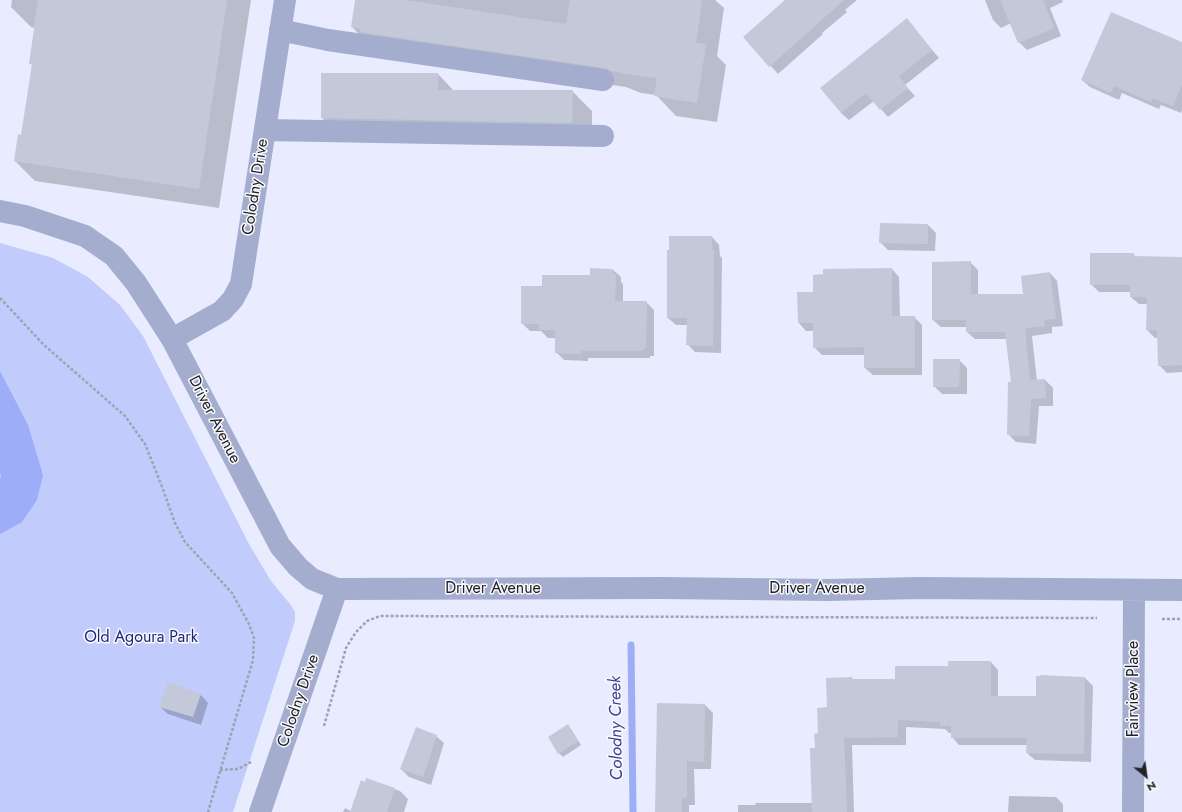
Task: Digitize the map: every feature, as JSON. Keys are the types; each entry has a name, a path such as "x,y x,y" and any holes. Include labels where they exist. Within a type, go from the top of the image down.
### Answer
{"street":[{"name":"Colodny Drive","path":"172,339 222,311 233,299 241,284 284,0"},
{"path":"280,30 328,40 603,80"},
{"path":"265,130 603,136"},
{"name":"Driver Avenue","path":"0,211 26,216 86,236 114,256 136,283 172,339 280,546 298,568 312,579 337,589 662,588 828,590 919,588 1182,590"},
{"name":"Colodny Drive","path":"260,812 337,589"},
{"name":"Fairview Place","path":"1133,812 1134,590"}],"path":[{"path":"0,298 44,345 125,416 145,444 175,523 186,542 232,593 249,624 254,638 253,660 208,812"},
{"path":"324,726 346,648 356,632 367,621 380,616 1097,618"},
{"path":"1162,619 1182,619"},
{"path":"220,770 238,769 251,763 253,756"}],"green space":[{"name":"Old Agoura Park","path":"0,243 53,258 88,277 120,305 143,336 249,544 271,581 295,612 295,621 233,812 0,812"}],"shaded area":[{"path":"0,371 28,425 43,475 37,500 22,522 0,534 1,477"}],"building":[{"path":"38,0 227,0 199,189 14,161 18,134 21,135 32,64 29,64"},
{"path":"355,0 404,0 566,24 570,0 702,0 696,43 706,44 697,103 654,96 657,78 619,73 620,72 611,71 605,68 360,32 361,29 351,27"},
{"path":"785,0 844,0 769,67 743,37"},
{"path":"1000,0 1043,0 1054,28 1018,43"},
{"path":"1111,12 1182,42 1182,85 1173,106 1153,98 1151,102 1114,86 1111,93 1081,80"},
{"path":"907,18 932,50 899,76 908,88 880,110 866,93 841,113 820,88"},
{"path":"321,73 438,73 438,90 573,90 572,123 321,118"},
{"path":"880,223 928,224 928,244 879,243"},
{"path":"669,236 712,236 712,250 714,250 713,346 686,345 687,318 667,318 667,250 669,250"},
{"path":"1090,253 1134,253 1134,256 1182,257 1182,365 1158,366 1157,330 1146,330 1147,297 1130,297 1130,285 1090,285"},
{"path":"971,261 971,294 1023,294 1021,276 1050,272 1056,319 1044,320 1045,326 1025,328 1030,380 1045,379 1046,398 1031,399 1029,436 1007,435 1008,382 1011,382 1005,332 966,332 966,320 932,320 932,262"},
{"path":"590,268 613,269 613,274 616,275 615,301 647,301 646,348 643,348 643,351 581,351 581,354 555,353 555,330 539,330 539,324 521,324 521,286 542,286 542,275 590,275"},
{"path":"892,268 892,316 915,316 915,368 864,368 864,347 813,348 813,323 798,323 797,292 813,292 813,275 823,274 823,269"},
{"path":"933,359 960,359 959,387 933,387"},
{"path":"948,661 991,661 991,696 1036,696 1036,676 1040,675 1085,677 1084,754 1026,753 1027,738 951,738 951,726 940,726 940,722 898,720 898,737 844,738 847,812 812,812 810,748 815,748 814,734 818,733 817,708 827,707 826,678 852,677 852,679 895,679 895,666 948,666"},
{"path":"168,682 201,694 193,717 159,707"},
{"path":"657,703 705,704 704,762 687,761 687,797 682,798 682,812 655,812"},
{"path":"568,724 578,741 558,754 548,737"},
{"path":"416,727 437,735 423,777 400,769"},
{"path":"366,778 395,788 387,812 350,812 361,780 365,782"}],"waterway":[{"name":"Colodny Creek","path":"631,645 633,812"}]}
